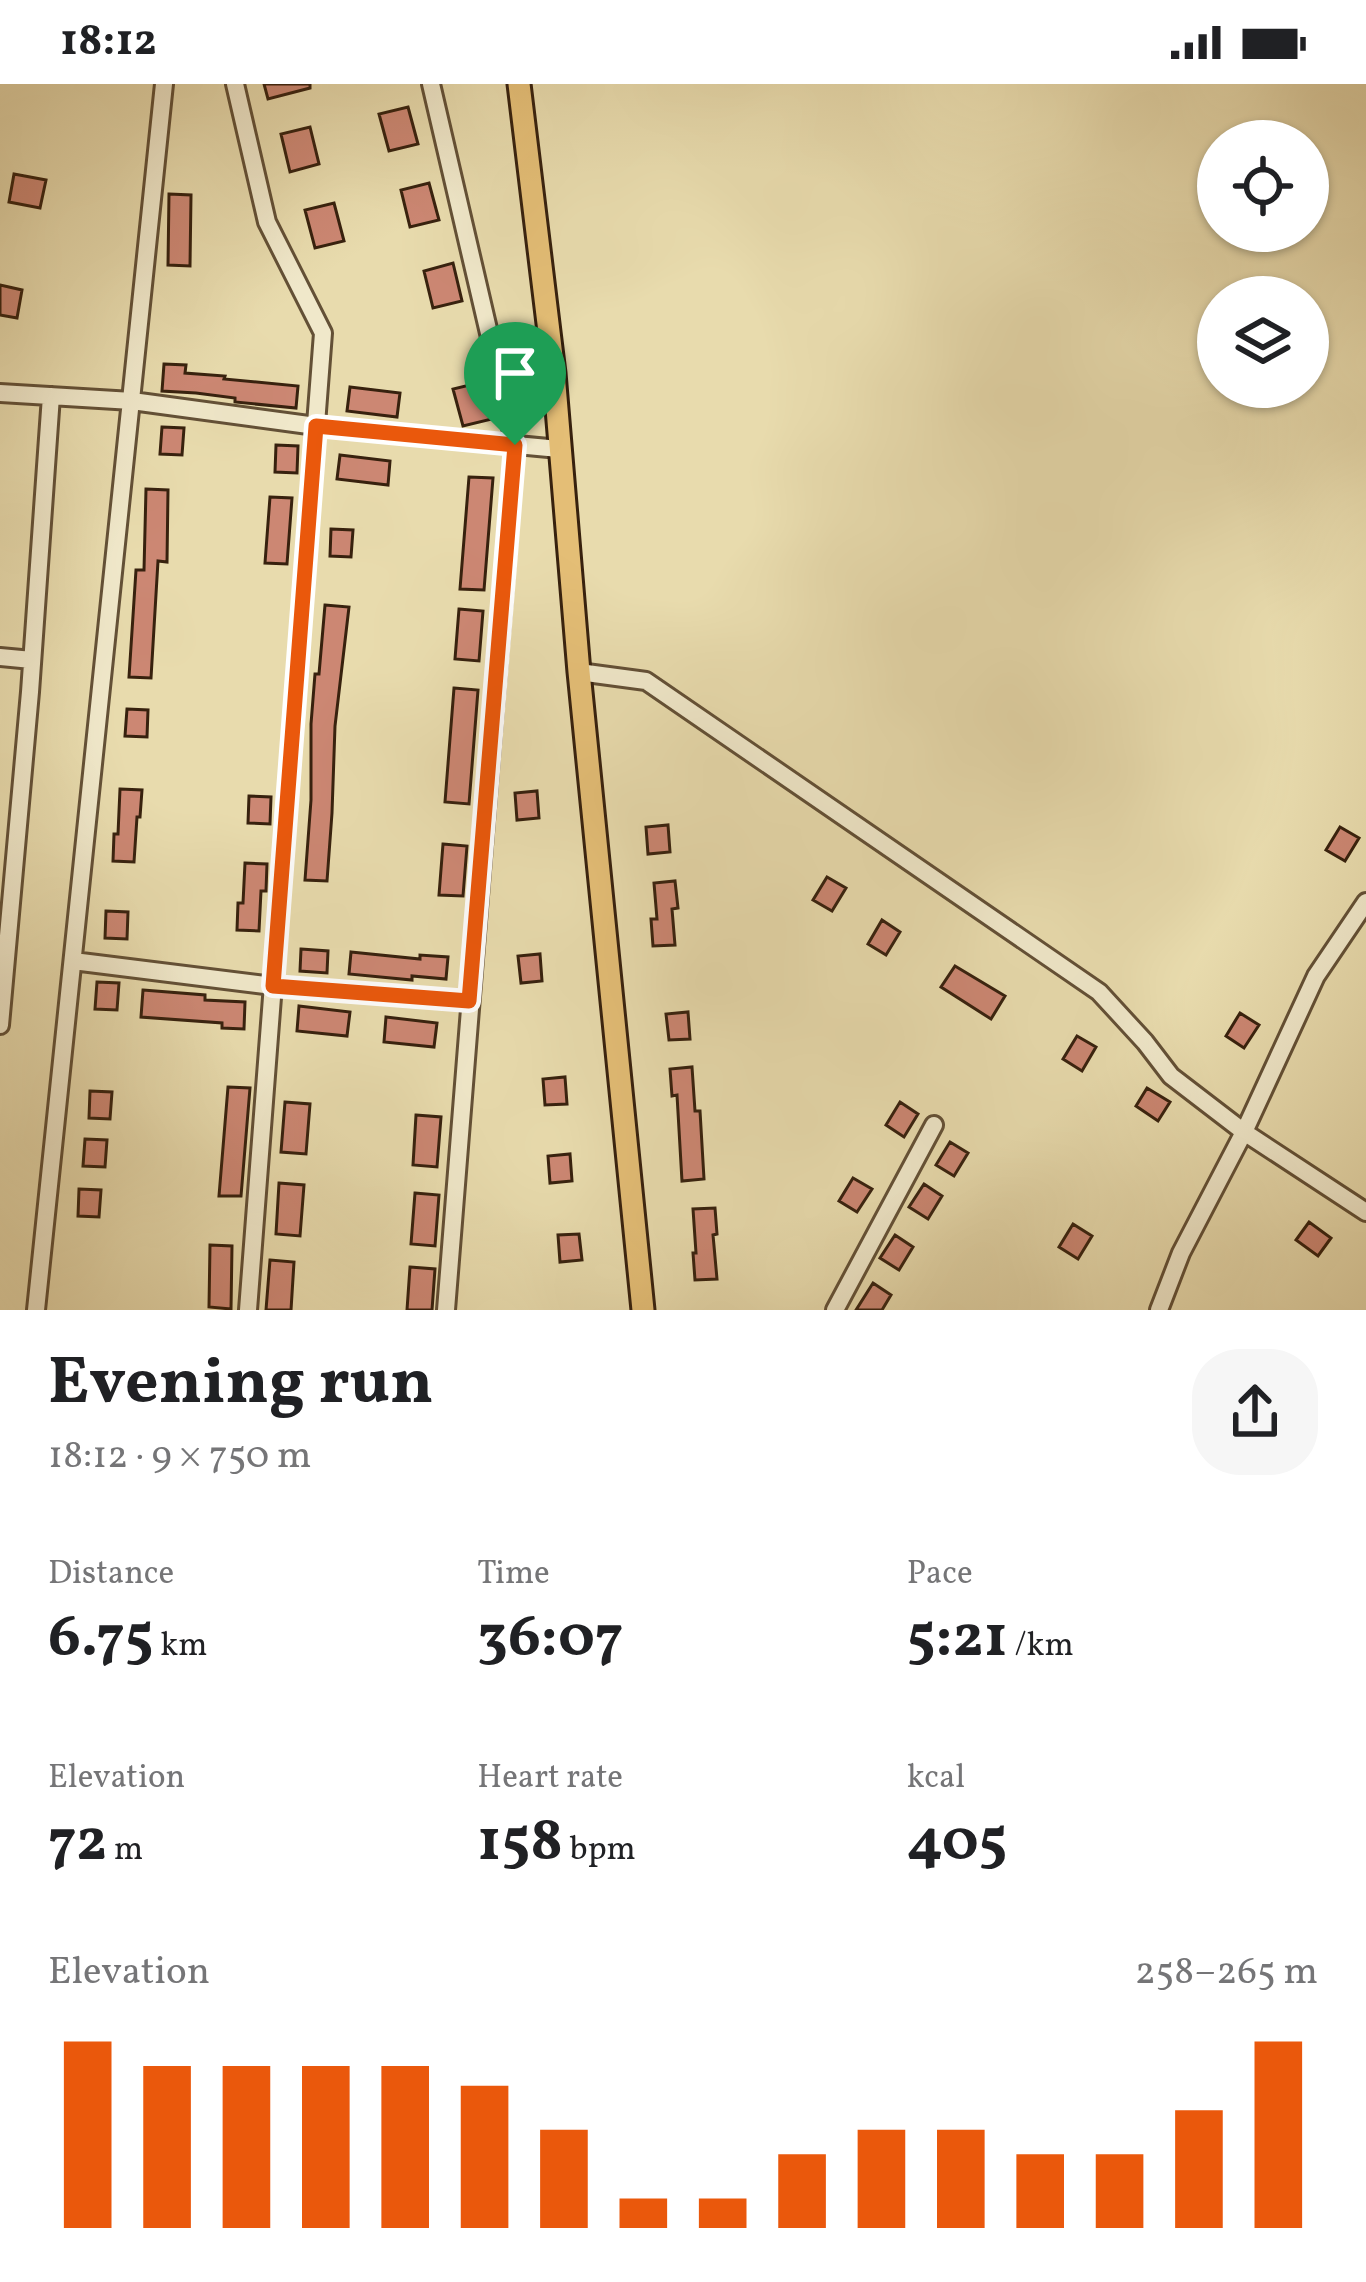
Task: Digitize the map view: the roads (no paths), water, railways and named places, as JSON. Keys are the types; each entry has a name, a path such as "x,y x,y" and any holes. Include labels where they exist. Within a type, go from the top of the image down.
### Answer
{"main road":[{"path":"518,84 554,373 643,1310"}],"street":[{"path":"36,1310 164,84"},
{"path":"235,84 267,221 323,333 248,1310"},
{"path":"431,84 515,445 446,1310"},
{"path":"0,393 132,400 316,426 559,449"},
{"path":"0,1025 51,396"},
{"path":"0,657 32,660"},
{"path":"579,672 646,681 1099,992 1171,1076 1244,1132 1366,1212"},
{"path":"1159,1310 1181,1253 1244,1132 1316,976 1366,902"},
{"path":"73,961 273,986 469,1001"},
{"path":"835,1310 934,1125"}]}
